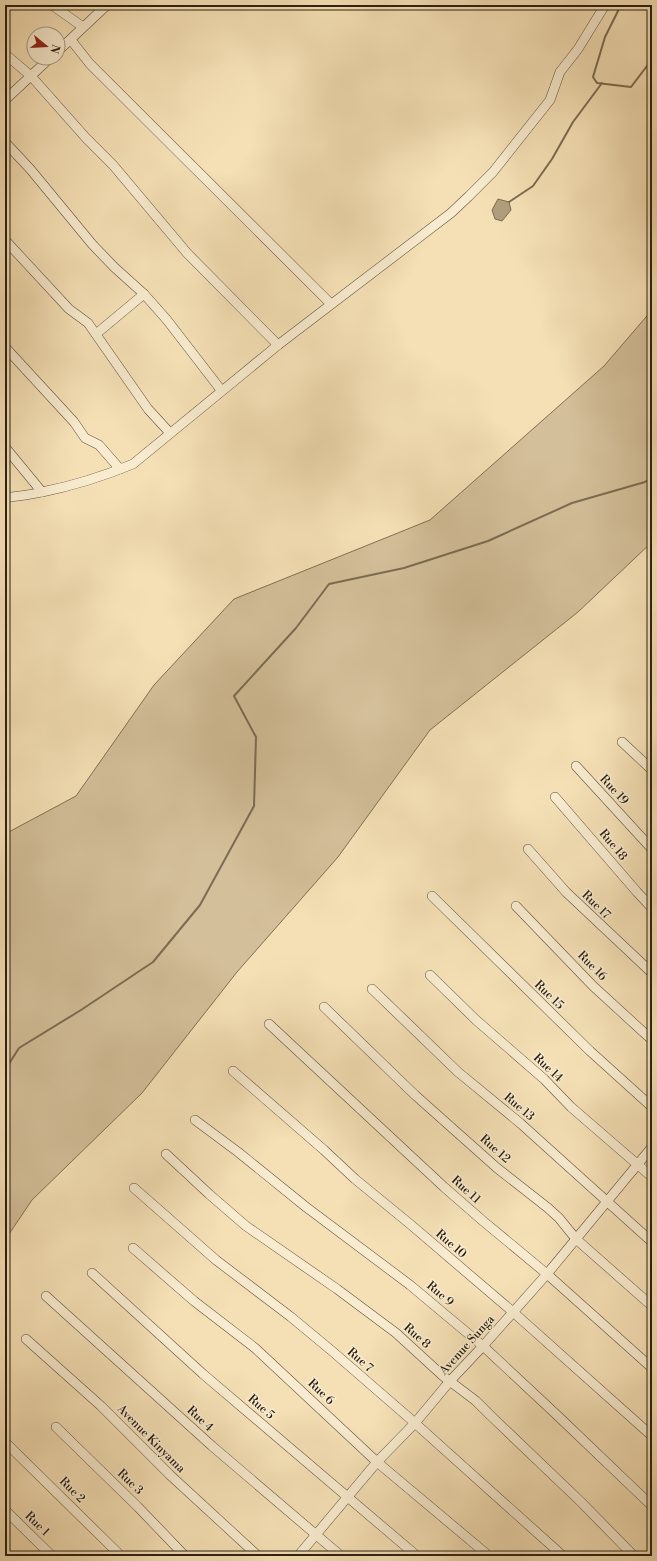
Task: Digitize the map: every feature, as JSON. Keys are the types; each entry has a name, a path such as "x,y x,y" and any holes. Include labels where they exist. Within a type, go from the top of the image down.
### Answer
{"street":[{"path":"52,5 83,27"},
{"path":"66,44 107,5"},
{"path":"5,498 42,492 120,469 137,460 278,344 451,213 493,172 550,100 560,72 578,49 605,5"},
{"path":"71,40 90,64 331,304"},
{"path":"5,54 31,76 71,122 122,175 187,254 278,344"},
{"path":"5,100 42,66"},
{"path":"5,142 31,170 92,244 114,267 144,294 168,320 221,390"},
{"path":"5,240 69,309 88,323 148,409 170,433"},
{"path":"96,334 144,294"},
{"path":"5,347 74,422 85,438 99,445 120,469"},
{"path":"5,447 42,492"},
{"path":"622,742 652,770"},
{"name":"Rue 19","path":"576,766 652,849"},
{"name":"Rue 18","path":"555,797 652,908"},
{"name":"Rue 17","path":"528,849 566,892 652,973"},
{"name":"Rue 15","path":"432,896 590,1051 652,1107"},
{"name":"Rue 16","path":"516,906 594,986 652,1040"},
{"name":"Rue 14","path":"430,975 476,1020 544,1079 571,1106 652,1177"},
{"name":"Rue 13","path":"372,989 458,1072 520,1123 652,1242"},
{"name":"Rue 12","path":"324,1007 415,1095 497,1168 548,1208 559,1218 576,1239 652,1306"},
{"name":"Rue 11","path":"269,1024 444,1186 483,1221 547,1274 652,1368"},
{"name":"Rue 10","path":"233,1072 324,1150 355,1180 410,1224 513,1312 652,1436"},
{"name":"Rue 9","path":"195,1120 238,1152 306,1207 410,1285 483,1346 652,1506"},
{"name":"Avenue Sunga","path":"298,1556 377,1462 415,1423 450,1381 547,1274 652,1147"},
{"name":"Rue 8","path":"166,1154 246,1226 314,1272 396,1333 490,1415 576,1496 634,1556"},
{"name":"Rue 7","path":"134,1188 187,1236 291,1317 415,1423 563,1556"},
{"name":"Rue 6","path":"133,1248 194,1301 255,1348 377,1462 489,1556"},
{"name":"Rue 5","path":"92,1274 203,1374 416,1556"},
{"name":"Rue 4","path":"46,1296 218,1452 341,1556"},
{"name":"Avenue Kinyama","path":"26,1339 101,1406 170,1476 258,1556"},
{"name":"Rue 3","path":"56,1428 138,1507 185,1556"},
{"name":"Rue 2","path":"5,1442 122,1556"},
{"name":"Rue 1","path":"5,1510 52,1556"}],"shaded area":[{"path":"498,199 509,202 511,210 502,221 495,219 492,210"},
{"path":"652,310 652,542 578,612 430,730 338,857 237,972 142,1093 32,1200 5,1240 5,834 76,796 154,685 234,599 430,520 604,366"}],"waterway":[{"path":"621,5 605,37 593,77 597,83 631,87 650,62"},
{"path":"509,202 533,186 552,159 573,122 602,83"},
{"path":"5,1070 19,1048 81,1010 153,962 200,905 254,806 256,737 234,696 296,628 329,584 404,568 488,541 572,503 645,482 652,477"}]}
